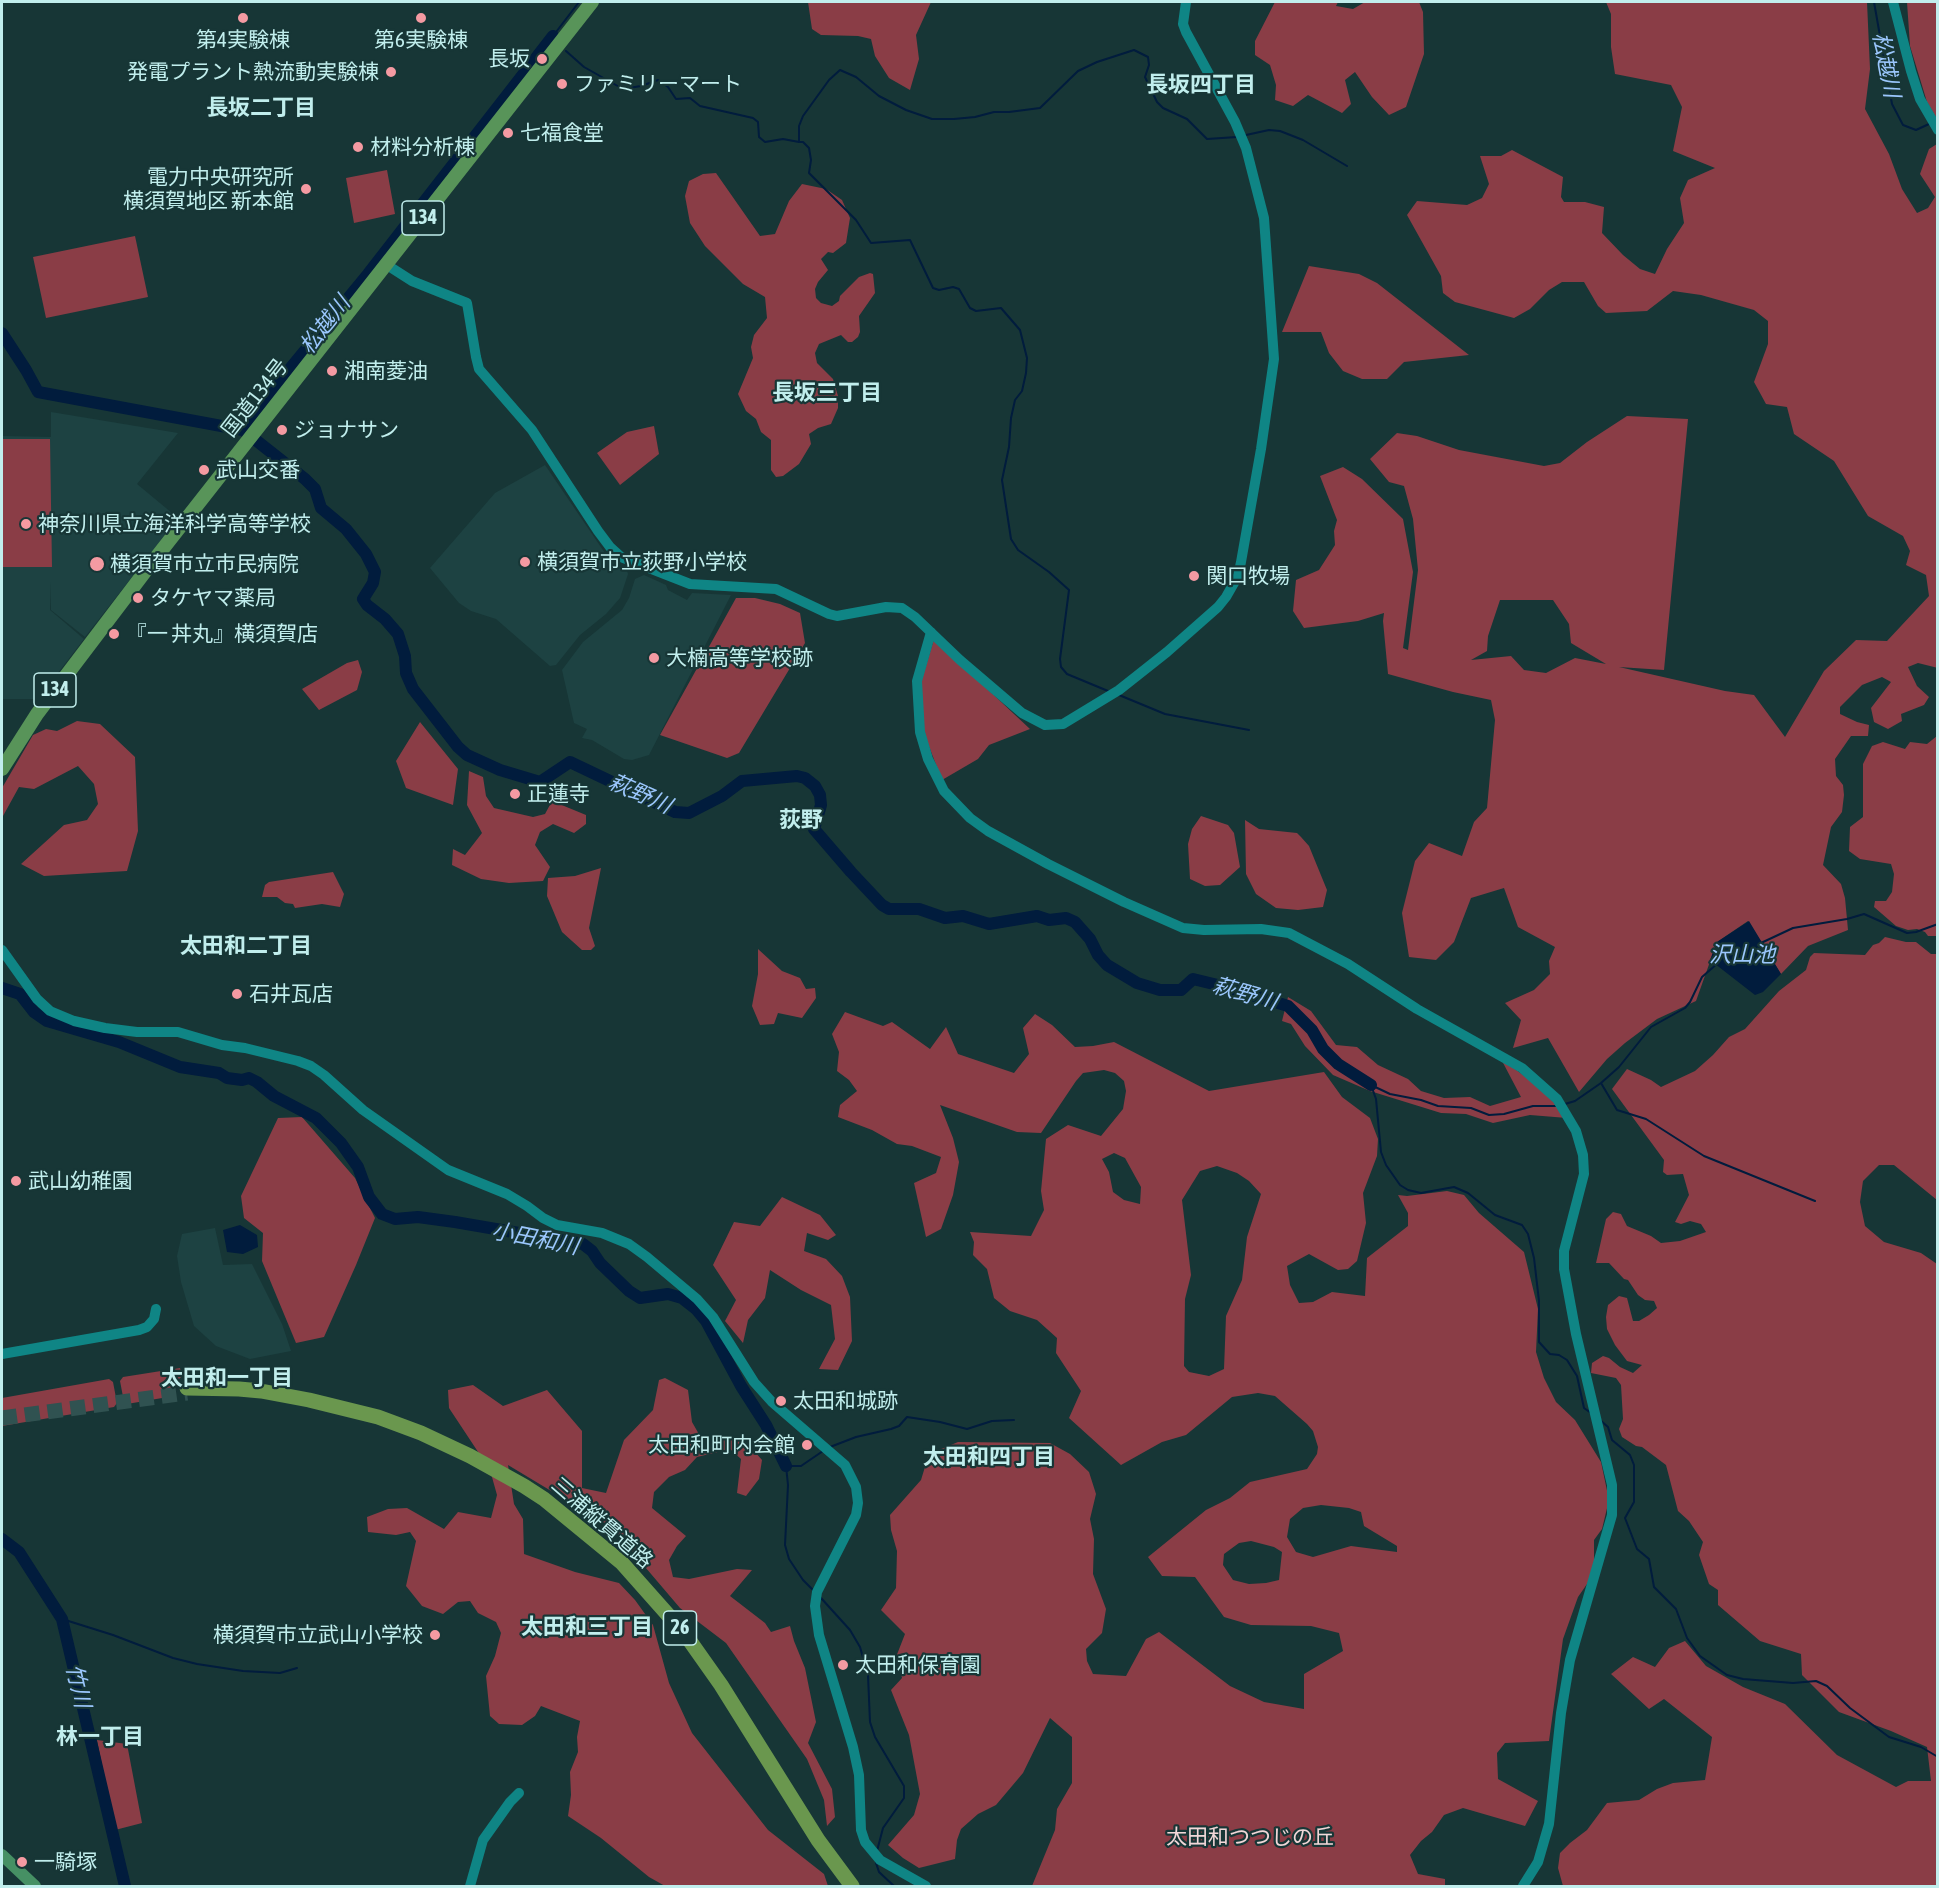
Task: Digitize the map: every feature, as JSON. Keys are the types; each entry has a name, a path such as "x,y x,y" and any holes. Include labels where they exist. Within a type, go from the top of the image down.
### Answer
{"highway":[{"name":"国道134号","path":"2,769 37,714 145,572 592,2"},
{"name":"三浦縦貫道路","path":"187,1390 250,1390 392,1422 470,1456 524,1486 606,1549 629,1570 673,1620 706,1663 813,1832 852,1887"},
{"name":"三浦縦貫道路","path":"436,1442 468,1458 513,1488 645,1594 708,1672 805,1828 847,1887"}],"main road":[{"path":"2,1855 35,1887"}],"street":[{"path":"387,265 412,281 467,303 479,369 532,430 598,531 621,557 690,584 776,589 837,616 886,607 902,608 1022,713 1035,721 1054,725 1070,721 1110,695 1167,652 1218,607 1233,586 1238,576 1261,449 1274,359 1267,242 1260,197 1246,148 1235,122 1185,32 1183,24 1186,2"},
{"path":"1893,2 1917,90 1938,130"},
{"path":"932,632 917,681 920,732 928,759 944,791 969,818 1048,864 1183,928 1262,929 1289,933 1348,964 1426,1014 1522,1068 1557,1099 1570,1118 1583,1155 1584,1174 1564,1251 1564,1269 1576,1334 1612,1485 1612,1515 1570,1660 1561,1713 1549,1824 1538,1862 1523,1887"},
{"path":"2,950 38,999 50,1011 74,1021 137,1032 178,1032 214,1043 298,1060 311,1066 372,1116 448,1170 507,1194 557,1225 602,1233 629,1244 697,1299 713,1317 754,1382 772,1402 845,1465 856,1487 858,1503 856,1515 817,1592 815,1606 819,1635 853,1747 859,1775 861,1830 865,1842 880,1860 926,1887"},
{"path":"2,1354 139,1330 147,1327 154,1319 156,1309"},
{"path":"470,1887 483,1840 519,1793"}],"shaded area":[{"path":"51,412 178,433 137,484 178,518 85,637 51,610 51,581 50,610 84,639 38,699 2,699 2,436 51,437"},
{"name":"横須賀市立荻野小学校","path":"545,465 607,556 628,574 620,598 606,614 580,635 556,665 550,666 496,619 471,611 459,603 430,568 495,493"},
{"path":"644,575 666,585 668,590 687,600 692,593 731,595 649,755 632,760 624,759 592,740 582,738 587,729 574,723 562,670 583,642 622,610 629,598 635,579"},
{"path":"215,1228 223,1265 252,1264 282,1324 291,1351 250,1359 216,1346 194,1326 181,1282 177,1256 182,1234"}],"green space":[{"path":"808,2 931,2 916,35 919,59 910,90 889,78 875,56 871,39 858,36 821,35 812,29"},
{"path":"1275,2 1338,2 1336,6 1353,9 1365,2 1419,2 1423,12 1424,54 1406,107 1389,115 1372,97 1355,72 1345,80 1351,104 1342,113 1308,95 1293,106 1275,100 1276,85 1270,65 1255,55 1255,41"},
{"path":"1606,2 1867,2 1870,69 1865,109 1889,154 1902,189 1917,213 1928,208 1935,197 1920,174 1929,149 1937,144 1938,668 1918,663 1908,667 1917,686 1929,697 1924,705 1901,714 1902,721 1888,729 1874,722 1871,708 1891,682 1882,677 1862,685 1840,707 1840,714 1869,725 1868,736 1851,736 1835,759 1836,776 1843,785 1844,795 1842,812 1831,827 1823,865 1841,884 1845,898 1848,930 1808,946 1781,974 1748,921 1717,942 1696,1001 1657,1019 1625,1043 1607,1059 1579,1092 1548,1038 1513,1048 1521,1020 1505,1003 1534,990 1550,974 1549,961 1555,947 1518,927 1504,888 1471,898 1454,942 1436,960 1409,957 1402,913 1415,861 1429,843 1462,856 1474,822 1487,808 1495,720 1491,700 1388,674 1384,613 1358,621 1304,628 1293,611 1296,580 1319,570 1335,545 1334,531 1337,520 1320,476 1343,467 1362,479 1403,519 1413,572 1403,648 1408,650 1418,570 1413,519 1404,486 1389,482 1370,459 1397,433 1417,436 1459,450 1544,466 1560,463 1627,416 1688,419 1664,670 1619,667 1725,691 1754,695 1785,737 1824,671 1856,640 1887,641 1929,596 1926,575 1906,565 1910,551 1903,536 1868,516 1834,461 1794,434 1787,407 1766,404 1754,382 1768,344 1768,321 1754,310 1701,295 1673,291 1647,311 1606,313 1598,306 1584,282 1562,282 1549,290 1530,309 1514,318 1455,302 1443,293 1441,276 1407,215 1417,201 1467,205 1482,198 1489,184 1480,156 1501,156 1512,150 1563,177 1561,197 1564,202 1585,202 1604,207 1602,233 1640,269 1655,274 1667,249 1684,223 1680,198 1688,180 1715,168 1673,151 1682,107 1671,85 1615,74 1611,47 1611,14","holes":["1500,600 1553,600 1569,624 1571,643 1606,664 1575,658 1546,673 1524,670 1511,656 1471,660 1487,651 1488,636"]},
{"path":"1907,2 1937,2 1937,119 1927,102 1910,46"},
{"path":"387,170 395,214 354,223 346,178"},
{"path":"716,173 760,236 775,234 789,201 802,184 826,189 842,200 850,218 846,243 833,253 828,252 821,259 828,270 815,289 816,298 821,303 832,306 859,277 873,274 875,293 859,316 858,337 848,342 841,335 819,344 815,353 817,363 833,379 838,396 838,408 831,424 809,434 811,444 799,464 783,476 776,477 771,470 771,440 761,432 756,419 746,411 738,394 753,358 751,347 754,335 767,318 765,297 743,284 705,246 690,223 685,196 689,181 703,174"},
{"path":"135,236 148,297 46,318 33,257"},
{"path":"1309,266 1359,274 1377,283 1469,355 1404,362 1387,379 1362,379 1343,371 1329,353 1321,332 1282,332"},
{"path":"654,426 659,454 620,485 597,453 627,432"},
{"path":"2,439 50,439 52,567 2,567"},
{"path":"736,598 755,598 780,604 800,613 805,643 739,753 727,758 660,735"},
{"path":"934,639 1030,729 989,745 978,759 942,780 923,731 921,682"},
{"path":"358,660 362,672 357,690 319,710 302,689 347,663"},
{"path":"77,721 100,724 135,757 138,831 127,871 44,876 21,864 64,825 87,820 98,804 94,784 78,766 34,789 19,787 3,816 2,788 33,735 46,729 57,731"},
{"path":"420,722 458,769 453,805 406,788 396,761"},
{"path":"1937,736 1938,936 1928,936 1917,929 1908,930 1896,926 1874,907 1875,901 1886,901 1892,892 1894,874 1891,864 1860,859 1849,851 1850,827 1863,817 1863,764 1872,746 1883,742 1905,749 1910,742 1927,744"},
{"path":"469,771 483,777 486,796 494,808 533,817 545,814 552,801 586,815 586,824 574,833 553,824 540,832 535,845 550,867 543,881 509,883 481,879 452,865 453,849 465,855 482,833 467,805"},
{"path":"1201,816 1228,825 1234,833 1240,867 1220,885 1205,886 1190,879 1188,844 1192,829"},
{"path":"1245,820 1259,829 1297,833 1301,837 1309,846 1327,890 1323,907 1298,910 1276,908 1256,894 1246,874"},
{"path":"601,868 589,928 595,946 591,950 582,950 562,932 547,896 548,878 575,876"},
{"path":"333,872 344,894 340,907 322,904 295,908 293,904 285,903 277,897 262,897 265,885 269,882"},
{"path":"1885,937 1916,942 1931,954 1937,954 1937,1200 1894,1165 1879,1165 1863,1181 1860,1202 1865,1226 1884,1242 1921,1253 1937,1264 1937,1886 1563,1886 1558,1868 1560,1853 1587,1830 1607,1803 1639,1800 1673,1783 1705,1780 1712,1737 1664,1699 1649,1709 1611,1674 1633,1657 1655,1667 1669,1648 1685,1641 1706,1666 1743,1687 1785,1704 1837,1755 1896,1787 1908,1781 1931,1781 1927,1747 1839,1712 1802,1675 1801,1654 1760,1641 1718,1605 1718,1590 1709,1584 1699,1555 1703,1542 1689,1521 1678,1511 1666,1465 1642,1447 1622,1437 1619,1429 1623,1419 1621,1385 1616,1378 1591,1373 1592,1363 1603,1356 1633,1373 1642,1365 1627,1361 1615,1345 1607,1329 1608,1305 1619,1296 1627,1298 1633,1321 1639,1321 1657,1308 1654,1301 1645,1300 1638,1295 1628,1280 1624,1279 1609,1263 1596,1263 1606,1219 1613,1212 1621,1214 1627,1226 1661,1243 1680,1241 1706,1232 1701,1224 1690,1221 1681,1224 1675,1222 1689,1195 1683,1174 1667,1175 1663,1172 1664,1160 1612,1089 1627,1069 1661,1087 1695,1071 1729,1037 1745,1029 1779,991 1806,970 1810,957 1814,953 1865,955 1873,945"},
{"path":"758,949 782,971 800,978 806,989 815,988 816,998 802,1018 778,1013 774,1024 760,1025 752,1006 758,974"},
{"path":"1288,997 1311,1011 1336,1045 1357,1047 1378,1065 1408,1079 1421,1091 1444,1098 1470,1097 1490,1106 1521,1097 1501,1059 1555,1098 1567,1118 1530,1115 1493,1123 1466,1114 1441,1113 1370,1091 1333,1075 1305,1046 1291,1024 1282,1021"},
{"name":"太田和つつじの丘","path":"845,1012 883,1026 892,1022 930,1049 946,1027 958,1054 1014,1073 1029,1054 1023,1028 1035,1014 1052,1025 1075,1047 1114,1042 1209,1091 1324,1072 1342,1097 1370,1118 1378,1139 1377,1156 1363,1193 1366,1223 1357,1261 1348,1269 1338,1270 1309,1254 1287,1266 1290,1285 1299,1303 1313,1302 1332,1292 1365,1296 1367,1258 1408,1226 1408,1213 1398,1195 1447,1191 1464,1195 1479,1213 1524,1252 1538,1309 1536,1352 1544,1378 1556,1402 1575,1420 1601,1462 1609,1500 1602,1529 1594,1540 1594,1574 1578,1597 1563,1639 1549,1741 1505,1743 1497,1753 1498,1779 1538,1801 1525,1826 1463,1808 1444,1815 1432,1832 1410,1855 1418,1874 1445,1879 1445,1886 1032,1886 1055,1830 1057,1809 1072,1783 1072,1737 1050,1718 1023,1773 996,1805 978,1814 961,1829 955,1859 919,1868 888,1845 914,1815 920,1794 909,1735 891,1690 902,1678 896,1657 905,1634 881,1610 896,1588 897,1551 891,1530 890,1515 921,1480 928,1457 934,1452 958,1442 1050,1443 1070,1454 1089,1472 1096,1494 1090,1519 1094,1539 1093,1574 1106,1609 1102,1633 1086,1649 1087,1661 1093,1674 1126,1676 1146,1639 1159,1632 1230,1686 1264,1702 1304,1709 1304,1674 1343,1651 1339,1633 1311,1626 1251,1625 1224,1617 1195,1577 1162,1576 1148,1557 1206,1510 1230,1498 1250,1482 1307,1469 1317,1454 1318,1447 1313,1431 1307,1424 1275,1396 1258,1393 1232,1397 1186,1435 1162,1442 1121,1465 1069,1418 1081,1391 1056,1353 1057,1338 1037,1320 1010,1311 994,1298 987,1269 973,1255 974,1242 970,1232 1031,1236 1044,1210 1041,1191 1046,1139 1068,1125 1101,1136 1123,1109 1126,1091 1124,1081 1115,1073 1104,1070 1083,1073 1041,1133 1017,1132 940,1105 953,1138 959,1162 953,1195 941,1229 926,1237 914,1183 936,1173 941,1157 912,1146 897,1144 872,1130 838,1117 840,1105 857,1091 849,1080 837,1071 839,1052 832,1034","holes":["1114,1153 1125,1158 1141,1187 1140,1204 1124,1200 1113,1192 1109,1172 1102,1159","1217,1166 1237,1173 1249,1181 1261,1194 1247,1237 1242,1280 1226,1316 1224,1369 1209,1376 1189,1372 1184,1366 1185,1299 1191,1275 1182,1200 1200,1171","1321,1505 1349,1508 1361,1512 1364,1526 1397,1546 1397,1552 1351,1546 1313,1557 1296,1552 1287,1537 1290,1519 1303,1508","1251,1541 1274,1547 1282,1552 1279,1580 1249,1584 1233,1580 1223,1565 1224,1554 1239,1543"]},
{"path":"302,1117 355,1178 375,1218 324,1337 296,1343 262,1261 263,1233 244,1218 241,1196 278,1118"},
{"path":"782,1197 820,1215 836,1235 828,1240 807,1233 804,1251 826,1259 842,1276 850,1297 852,1341 838,1370 819,1369 835,1339 831,1305 801,1290 770,1270 765,1298 748,1320 743,1343 725,1321 736,1300 713,1265 734,1222 760,1226"},
{"path":"180,1368 182,1376 171,1387 168,1397 127,1404 124,1402 120,1381 123,1377"},
{"path":"665,1378 688,1390 692,1422 700,1436 715,1441 735,1438 748,1444 762,1460 759,1479 746,1496 737,1493 741,1459 730,1449 697,1457 685,1470 669,1477 654,1492 652,1508 686,1536 669,1560 673,1577 689,1579 737,1569 752,1570 730,1596 765,1623 771,1632 790,1626 805,1668 816,1722 808,1743 832,1789 835,1817 827,1826 824,1800 807,1759 726,1643 680,1608 611,1527 508,1465 514,1504 523,1519 524,1554 575,1572 619,1583 635,1600 653,1625 669,1683 692,1733 768,1830 824,1874 828,1886 665,1886 649,1877 601,1838 568,1816 571,1795 570,1772 578,1752 577,1737 580,1721 541,1706 535,1716 522,1725 499,1724 490,1716 486,1676 495,1656 501,1633 496,1622 478,1613 470,1601 458,1602 443,1614 422,1606 406,1586 416,1541 410,1532 396,1535 368,1532 367,1517 388,1509 407,1508 444,1529 458,1512 491,1518 497,1495 490,1470 449,1408 448,1390 473,1385 503,1406 547,1390 582,1431 582,1488 606,1493 624,1440 653,1410 659,1380"},
{"path":"109,1379 113,1382 117,1403 114,1407 2,1426 2,1398"},
{"path":"97,1740 127,1744 142,1823 115,1830"}],"water":[{"name":"沢山池","path":"1749,921 1781,974 1763,992 1755,995 1710,960 1717,942"},
{"path":"240,1225 257,1235 258,1247 243,1254 227,1252 223,1230"}],"waterway":[{"name":"松越川","path":"555,39 553,36 579,2"},
{"name":"松越川","path":"1874,2 1892,104 1903,125 1916,130 1929,124"},
{"name":"松越川","path":"2,333 38,392 243,430 553,36"},
{"path":"566,51 584,67 623,89 658,80 668,87 676,99 690,98 700,106 753,118 758,122 759,137 765,142 783,139 799,142 799,126 803,116 829,80 840,70 856,77 879,96 906,110 932,119 954,119 994,112 1040,108 1078,71 1134,50 1148,57 1149,65 1145,77 1157,102 1163,108 1187,119 1207,139 1237,137"},
{"path":"1246,135 1269,130 1280,131 1303,140 1347,166"},
{"path":"799,142 803,142 809,148 811,160 809,173 856,220 871,243 910,240 933,288 959,289 970,308 976,311 1001,308 1020,330 1027,358 1026,373 1022,391 1015,400 1002,480 1011,539 1018,550 1049,572 1069,590 1060,659 1061,667 1067,674 1108,691"},
{"name":"萩野川","path":"243,430 315,489 321,508 346,529 366,554 375,572 373,583 363,599 398,634 405,656 406,673 413,689 458,747 467,755 500,770 540,782 570,762 675,812 689,813 722,796 742,781 797,776 805,778 815,786 820,795 821,805 814,829 851,872 882,905 889,909 919,909 945,918 963,916 989,924 1037,916 1049,920 1066,918 1075,922 1090,939 1098,955 1107,965 1137,983 1160,990 1181,990 1193,979 1288,1006 1312,1030 1323,1049 1338,1064 1371,1085"},
{"path":"1119,695 1165,714 1249,730"},
{"path":"1761,943 1793,928 1864,914 1907,933 1938,924"},
{"path":"1565,1104 1575,1101 1619,1067 1651,1027 1685,1008 1702,977 1718,963"},
{"name":"小田和川","path":"2,988 20,994 34,1012 47,1021 119,1042 180,1067 219,1073 227,1078 242,1080 249,1078 257,1082 274,1096 316,1118 341,1143 358,1167 369,1197 382,1214 395,1219 418,1217 583,1244 629,1291 640,1298 668,1294 682,1298 706,1321 741,1386 766,1425 786,1466"},
{"path":"1601,1083 1617,1110 1646,1119 1704,1156 1815,1201"},
{"path":"1371,1085 1376,1099 1381,1152 1386,1165 1400,1185 1408,1190 1421,1193 1454,1187 1468,1193 1495,1215 1522,1225 1528,1234 1534,1258 1539,1301 1539,1342 1550,1354 1559,1355 1567,1360 1577,1376 1584,1408 1591,1413"},
{"path":"1371,1085 1390,1094 1438,1106 1471,1108 1489,1115 1504,1114 1533,1106 1557,1106"},
{"path":"830,1447 856,1437 899,1426 907,1417 967,1429 992,1421 1014,1420"},
{"path":"1600,1420 1608,1427 1612,1440 1630,1455 1634,1465 1634,1502 1625,1518 1637,1549 1649,1559 1654,1587 1676,1609 1687,1638 1700,1656 1727,1675 1743,1679 1793,1683 1816,1681 1827,1686 1850,1708 1889,1737 1921,1747 1938,1757"},
{"name":"小田和川","path":"815,1592 803,1580 789,1559 785,1545 788,1485 786,1466 801,1466 823,1451"},
{"name":"竹川","path":"2,1539 19,1552 62,1619 125,1886"},
{"name":"小田和川","path":"821,1598 850,1630 860,1647 868,1675 870,1722 875,1737 904,1786 904,1798 883,1828 877,1851"},
{"path":"62,1619 113,1635 173,1658 197,1664 243,1671 280,1673 297,1668"},
{"name":"小田和川","path":"876,1863 879,1872 894,1886"}],"tunnel":[{"path":"2,1418 187,1393"}],"place":[{"name":"第4実験棟","path":"243,18"},
{"name":"第6実験棟","path":"421,18"},
{"name":"長坂","path":"542,59"},
{"name":"発電プラント熱流動実験棟","path":"391,72"},
{"name":"ファミリーマート","path":"562,84"},
{"name":"七福食堂","path":"508,133"},
{"name":"材料分析棟","path":"358,147"},
{"name":"電力中央研究所 横須賀地区 新本館","path":"306,189"},
{"name":"湘南菱油","path":"332,371"},
{"name":"ジョナサン","path":"282,430"},
{"name":"武山交番","path":"204,470"},
{"name":"神奈川県立海洋科学高等学校","path":"26,524"},
{"name":"横須賀市立荻野小学校","path":"525,562"},
{"name":"横須賀市立市民病院","path":"97,564"},
{"name":"関口牧場","path":"1194,576"},
{"name":"タケヤマ薬局","path":"138,598"},
{"name":"『一 丼丸』横須賀店","path":"114,634"},
{"name":"大楠高等学校跡","path":"654,658"},
{"name":"正蓮寺","path":"515,794"},
{"name":"石井瓦店","path":"237,994"},
{"name":"武山幼稚園","path":"16,1181"},
{"name":"太田和城跡","path":"781,1401"},
{"name":"太田和町内会館","path":"807,1445"},
{"name":"横須賀市立武山小学校","path":"435,1635"},
{"name":"太田和保育園","path":"843,1665"},
{"name":"一騎塚","path":"22,1862"}],"district":[{"name":"長坂四丁目","path":"1201,85"},
{"name":"長坂二丁目","path":"261,108"},
{"name":"長坂三丁目","path":"827,393"},
{"name":"荻野","path":"801,820"},
{"name":"太田和二丁目","path":"246,946"},
{"name":"太田和一丁目","path":"227,1378"},
{"name":"太田和四丁目","path":"989,1457"},
{"name":"太田和三丁目","path":"587,1627"},
{"name":"林一丁目","path":"100,1737"}]}
